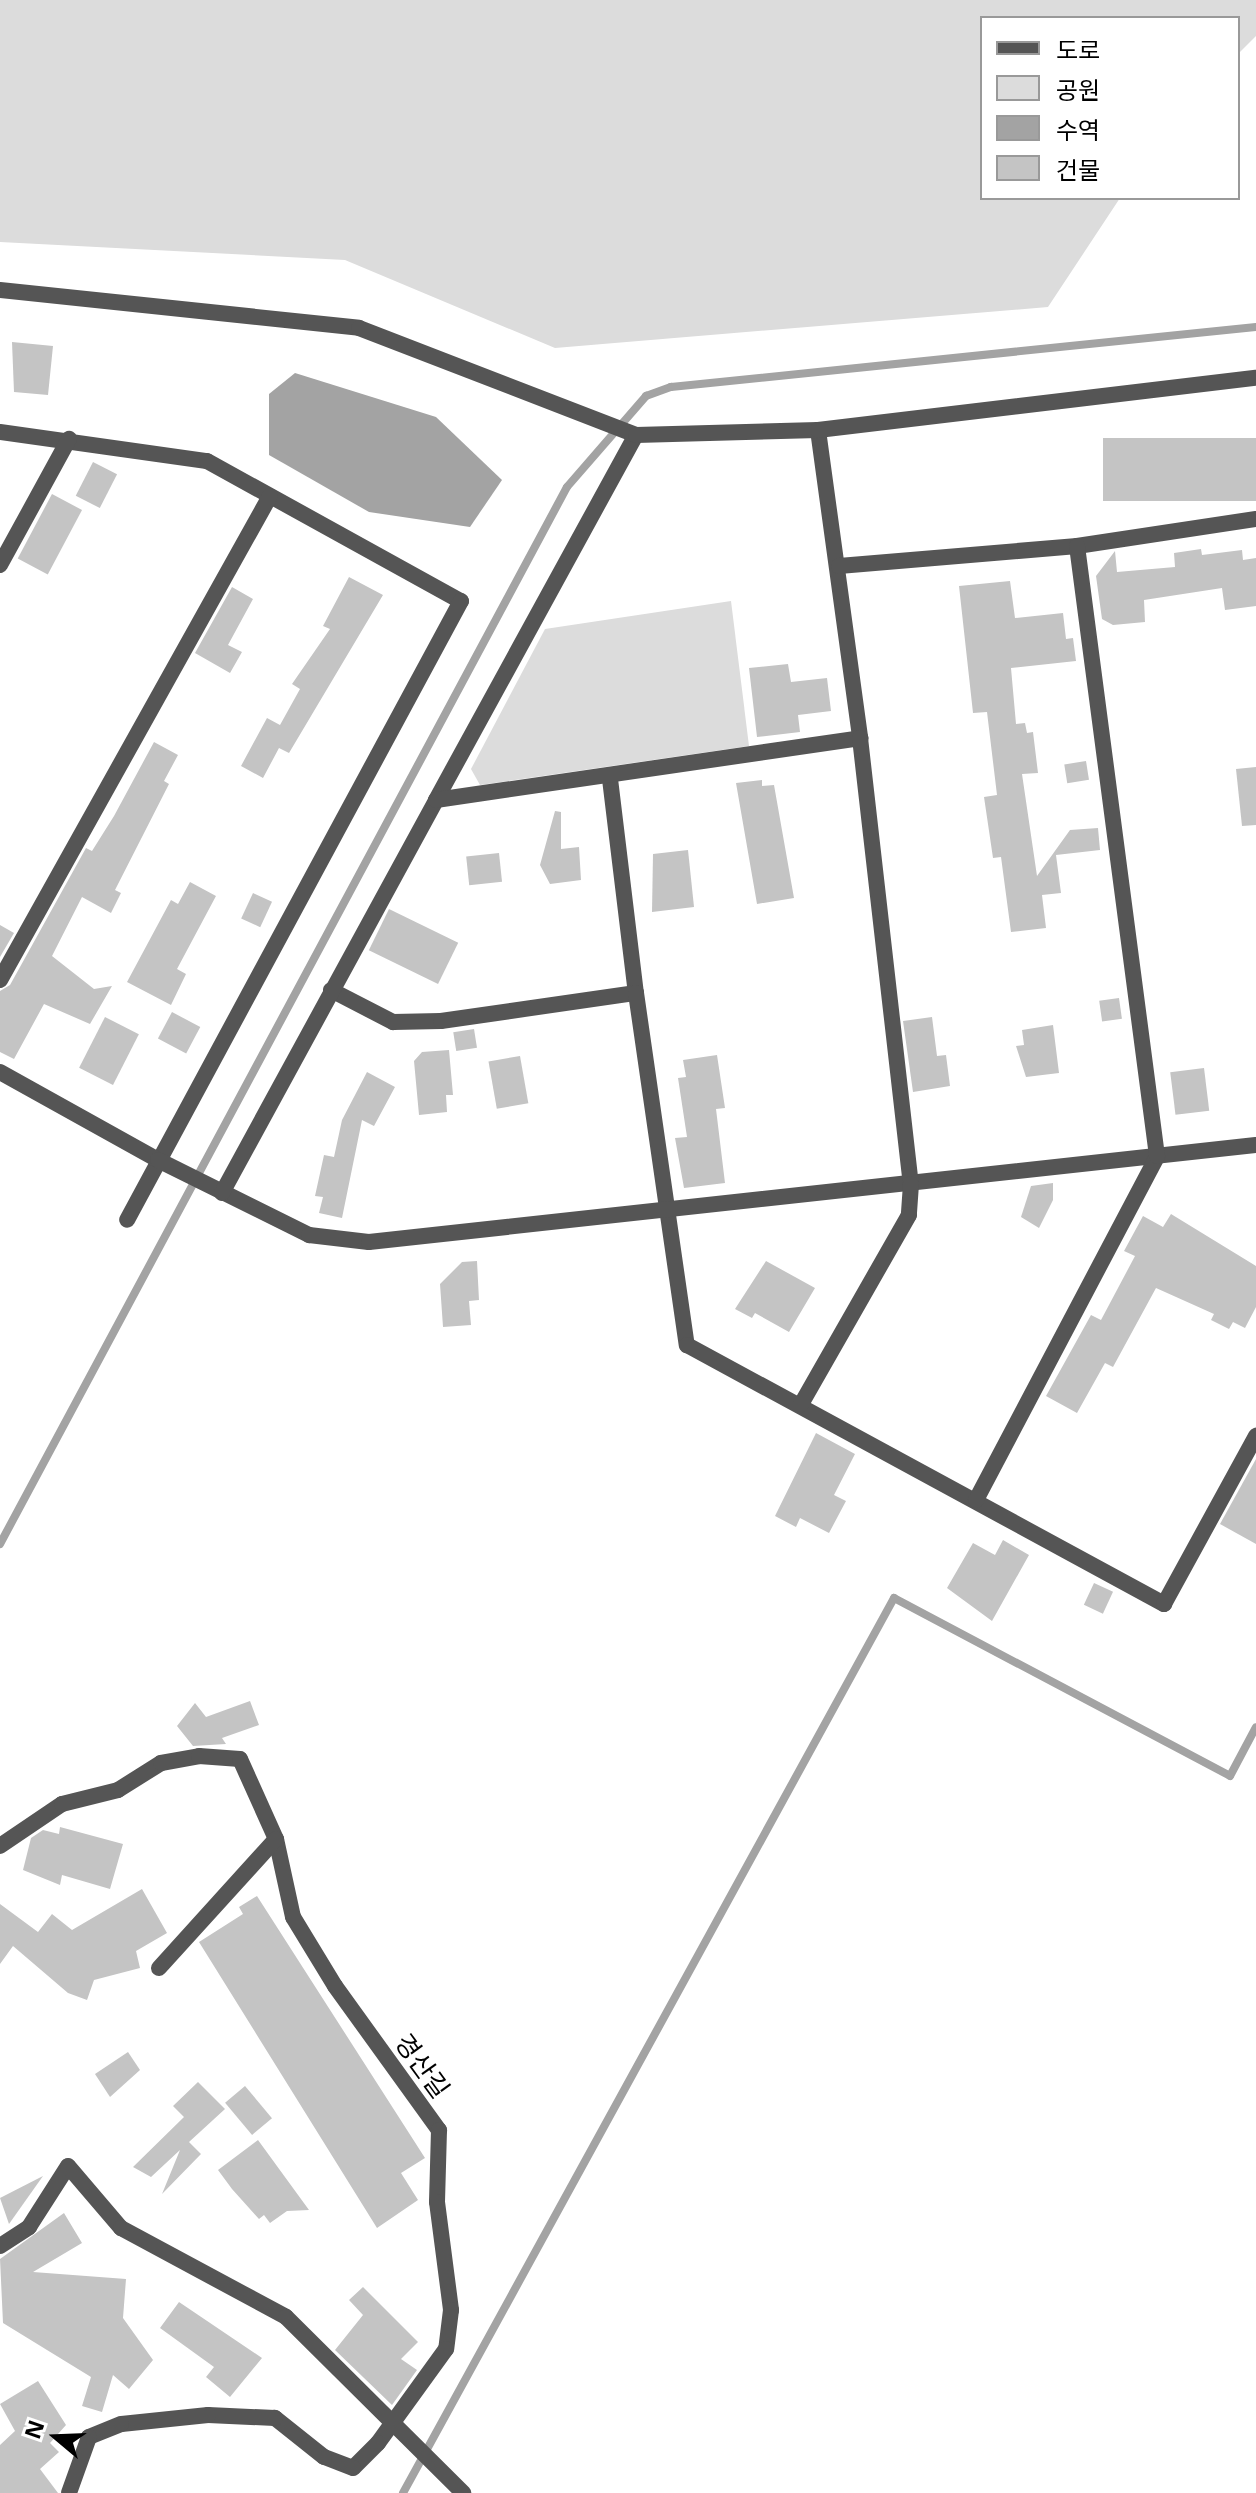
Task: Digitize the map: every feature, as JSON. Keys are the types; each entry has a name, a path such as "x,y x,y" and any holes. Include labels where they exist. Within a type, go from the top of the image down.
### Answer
{"street":[{"path":"0,290 359,328 636,435 818,430 1256,378"},
{"path":"801,1404 909,1215 911,1184 839,566 818,430"},
{"path":"0,432 69,439 207,461 461,601 127,1220"},
{"path":"222,1193 636,435"},
{"path":"0,565 69,439"},
{"path":"0,980 270,496"},
{"path":"839,566 1077,546 1256,519"},
{"path":"976,1500 1157,1156 1077,546"},
{"path":"436,800 610,779 860,738"},
{"path":"610,779 665,1212 687,1345 801,1404 1164,1604 1256,1436"},
{"path":"331,990 393,1022 441,1021 636,993"},
{"path":"0,1072 158,1160 309,1235 369,1242 1256,1145"},
{"name":"경산길","path":"0,1846 62,1804 118,1790 161,1763 199,1756 240,1759 276,1839 293,1917 335,1986 439,2130 437,2202 451,2310 446,2349 392,2422 353,2468 324,2457 275,2418 208,2415 121,2424 89,2437 69,2493"},
{"path":"159,1968 276,1839"},
{"path":"0,2246 29,2227 68,2166 121,2228 286,2317 463,2493"}],"green space":[{"path":"0,0 1256,0 1256,36 1240,52 1240,16 980,16 980,200 1119,200 1048,307 555,348 345,260 0,242"},
{"path":"731,601 749,746 480,785 471,769 545,629"}],"water":[{"path":"295,373 436,417 502,480 470,527 369,512 269,455 269,394"}],"building":[{"path":"12,342 53,346 48,395 14,392"},
{"path":"1103,438 1256,438 1256,501 1103,501"},
{"path":"93,462 117,474 100,508 76,496"},
{"path":"52,494 82,510 48,574 18,558"},
{"path":"1201,549 1202,555 1242,550 1243,560 1256,558 1256,606 1225,610 1222,588 1144,600 1145,622 1113,625 1102,619 1096,576 1115,551 1117,572 1175,567 1174,553"},
{"path":"349,577 383,595 289,753 279,748 263,778 241,766 267,718 280,725 300,689 292,684 330,629 323,626"},
{"path":"1010,581 1015,618 1063,613 1066,639 1073,638 1076,661 1011,668 1016,724 1025,723 1027,733 1033,732 1038,773 1022,774 1037,876 1070,830 1098,828 1100,850 1056,855 1061,893 1042,895 1046,928 1011,932 1001,857 993,858 984,797 997,795 987,712 973,713 959,586"},
{"path":"232,587 253,599 228,645 242,652 230,673 195,653"},
{"path":"788,664 791,682 827,678 831,711 798,715 800,732 757,737 749,668"},
{"path":"154,742 178,755 164,781 169,784 115,890 121,893 111,913 82,897 52,956 94,989 112,986 90,1024 44,1004 14,1059 0,1052 0,991 10,985 86,848 92,851"},
{"path":"1086,761 1089,780 1067,783 1064,764"},
{"path":"1256,767 1256,825 1242,826 1236,769"},
{"path":"762,780 762,786 774,785 794,898 757,904 736,783"},
{"path":"555,811 561,812 561,849 579,847 581,880 550,884 540,865"},
{"path":"688,850 694,907 652,912 653,854"},
{"path":"499,853 502,882 469,885 466,856"},
{"path":"190,882 216,896 177,969 186,974 171,1005 127,982 171,900 178,904"},
{"path":"253,893 272,902 260,927 241,918"},
{"path":"389,909 458,943 438,984 369,950"},
{"path":"0,925 14,933 0,957"},
{"path":"1119,998 1122,1019 1102,1022 1099,1001"},
{"path":"172,1012 200,1027 186,1054 158,1038"},
{"path":"105,1017 139,1034 113,1085 79,1068"},
{"path":"932,1017 937,1056 946,1055 950,1086 913,1092 903,1021"},
{"path":"1053,1025 1059,1073 1026,1077 1016,1046 1024,1045 1022,1030"},
{"path":"474,1029 477,1048 456,1051 453,1032"},
{"path":"449,1050 453,1095 446,1095 447,1112 419,1115 414,1061 422,1052"},
{"path":"717,1055 725,1108 716,1109 725,1183 684,1188 675,1138 687,1137 678,1078 686,1077 683,1060"},
{"path":"520,1056 528,1103 497,1109 488,1062"},
{"path":"1204,1068 1209,1111 1175,1115 1170,1072"},
{"path":"367,1072 395,1087 374,1126 362,1120 342,1218 319,1213 323,1197 315,1196 324,1155 334,1157 342,1120"},
{"path":"1053,1183 1053,1200 1039,1228 1021,1217 1031,1186"},
{"path":"1171,1214 1256,1266 1256,1307 1245,1328 1233,1322 1229,1329 1211,1320 1214,1314 1156,1288 1113,1367 1105,1363 1077,1413 1046,1396 1091,1315 1101,1320 1135,1256 1124,1251 1143,1216 1163,1227"},
{"path":"477,1261 479,1300 469,1301 471,1325 443,1327 440,1284 462,1262"},
{"path":"766,1261 815,1288 789,1332 755,1313 752,1318 735,1309"},
{"path":"816,1433 855,1454 834,1495 846,1501 829,1533 800,1518 796,1527 775,1516"},
{"path":"1256,1459 1256,1544 1220,1524"},
{"path":"1003,1540 1029,1555 992,1621 947,1588 973,1543 995,1555"},
{"path":"1094,1583 1113,1592 1103,1614 1084,1605"},
{"path":"250,1701 259,1725 222,1738 226,1744 193,1746 177,1726 195,1703 206,1717"},
{"path":"60,1827 123,1844 110,1889 62,1875 60,1885 23,1870 31,1838 43,1830 59,1834"},
{"path":"142,1889 167,1933 136,1951 140,1968 94,1980 87,2000 68,1993 13,1946 0,1964 0,1904 38,1932 52,1914 72,1930"},
{"path":"257,1896 425,2158 401,2173 418,2200 377,2228 199,1942 243,1914 239,1907"},
{"path":"128,2052 140,2070 110,2097 95,2074"},
{"path":"198,2082 225,2109 189,2142 201,2154 162,2194 180,2150 151,2177 133,2167 184,2117 173,2106"},
{"path":"245,2086 272,2118 252,2135 225,2103"},
{"path":"258,2140 309,2210 287,2211 270,2223 264,2215 259,2219 218,2170"},
{"path":"43,2176 9,2224 0,2198"},
{"path":"64,2213 82,2243 33,2272 126,2279 123,2318 153,2360 129,2389 113,2375 102,2412 82,2406 91,2377 3,2323 0,2259"},
{"path":"363,2287 418,2342 401,2359 417,2370 392,2405 335,2350 363,2315 349,2300"},
{"path":"179,2302 262,2358 230,2397 206,2377 214,2367 160,2328"},
{"path":"38,2381 66,2425 50,2443 59,2452 40,2469 58,2493 0,2493 0,2445 15,2431 0,2404"}],"waterway":[{"path":"0,1544 567,487 646,396 671,387 1256,327"},
{"path":"403,2493 894,1598 1230,1776 1256,1727"}]}
